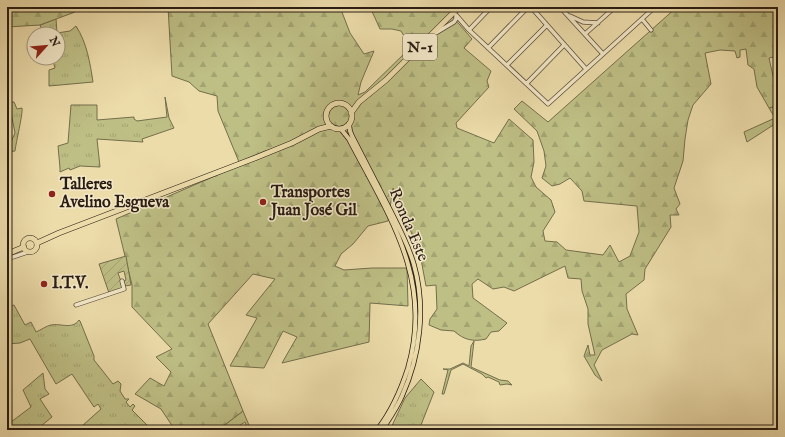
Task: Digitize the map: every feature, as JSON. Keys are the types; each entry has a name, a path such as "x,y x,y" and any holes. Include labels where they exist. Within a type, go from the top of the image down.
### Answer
{"highway":[{"name":"N-1","path":"349,124 352,118 351,113 359,102 386,80 454,14 459,7"},
{"name":"N-1","path":"319,129 327,118 328,111 332,106 339,104 346,106 359,102"},
{"path":"346,106 351,113"},
{"path":"327,118 331,126 341,129 349,124"},
{"name":"N-1","path":"37,243 244,163 281,148 319,129 331,126"},
{"path":"7,254 26,249 35,250 37,243 33,239 28,239 24,242 26,249"}],"main road":[{"name":"Ronda Este","path":"349,124 352,136 406,242 414,266 418,289 420,323 414,359 402,397 382,430"},
{"name":"Ronda Este","path":"341,129 349,139 402,244 410,268 414,290 416,323 405,378 395,401 377,430"}],"street":[{"path":"469,30 491,7"},
{"path":"488,48 528,7"},
{"path":"531,7 586,69"},
{"path":"560,7 603,54"},
{"path":"607,7 611,11"},
{"path":"585,34 616,7"},
{"path":"454,14 548,104 655,7"},
{"path":"567,14 583,22 598,23"},
{"path":"642,19 651,30"},
{"path":"507,65 547,25"},
{"path":"527,83 564,44"},
{"path":"7,259 26,249"},
{"path":"76,305 124,290 122,282"}],"green space":[{"path":"7,7 79,7 75,12 40,25 7,27"},
{"path":"168,7 340,7 350,33 364,54 374,51 361,82 358,95 365,92 408,50 407,41 401,31 380,29 370,7 457,7 448,16 453,17 472,39 464,48 491,71 487,81 489,87 456,123 457,128 494,143 509,119 533,140 534,162 531,177 536,187 551,200 555,212 543,231 545,241 557,242 566,250 603,255 610,245 619,262 630,256 639,232 637,206 584,201 582,191 570,178 560,184 552,186 542,178 546,166 544,151 537,131 514,109 522,101 548,122 677,7 777,7 778,56 769,58 773,76 778,84 778,106 769,108 757,87 754,69 748,65 746,49 740,50 740,57 737,58 735,51 720,50 705,53 711,84 693,105 688,120 683,161 674,188 680,204 676,209 679,215 670,215 671,227 645,269 644,280 626,294 627,309 638,335 632,334 602,350 594,365 602,381 595,375 584,356 588,345 590,355 595,355 588,324 588,309 582,291 581,279 568,278 565,266 514,291 504,287 493,289 478,279 472,284 473,298 507,323 499,331 491,332 486,339 469,340 454,331 441,330 429,325 430,319 437,309 436,285 426,286 420,254 401,207 399,194 395,192 393,188 388,221 368,226 353,244 341,254 335,266 344,270 407,268 408,306 370,303 369,342 282,363 297,337 283,331 264,368 230,366 257,318 246,315 275,279 253,274 208,324 243,411 218,430 175,430 161,409 135,394 150,378 164,386 171,372 156,357 172,349 132,307 132,285 116,219 284,146 265,151 239,162 218,111 217,96 199,91 189,82 172,76"},
{"path":"56,19 56,26 40,25"},
{"path":"76,26 85,46 93,82 49,86 49,70 55,68 54,66 66,66 66,32 70,31"},
{"path":"165,97 169,118 174,128 142,139 143,142 97,139 100,167 80,166 70,170 69,168 60,172 58,146 68,143 71,105 97,105 97,120 134,117 137,121 167,117"},
{"path":"9,102 14,102 17,109 22,108 22,111 15,151 7,152 7,145 10,144 15,133"},
{"path":"778,106 778,122 747,142 744,132 775,118 769,108"},
{"path":"126,256 131,285 125,286 124,281 126,280 124,271 118,273 123,287 109,293 99,264"},
{"path":"14,305 25,325 31,322 36,332 51,325 73,325 79,320 94,356 94,360 113,384 118,381 121,384 120,391 125,399 129,399 126,402 130,407 133,404 135,406 132,410 152,430 85,430 82,426 101,409 98,404 94,407 72,374 56,384 30,339 20,343 7,344 7,307"},
{"path":"474,341 471,367 500,380 508,381 512,385 500,385 499,382 488,377 486,378 482,374 463,364 451,370 444,394 442,394 448,370 443,369 450,369 463,363 469,366 471,346"},
{"path":"43,373 45,389 49,394 40,399 52,417 36,430 7,430 7,425 31,407 23,390"},
{"path":"421,379 434,392 419,430 390,430 405,398"},
{"path":"243,411 251,430 248,430 245,422 232,430 218,430"}],"place":[{"name":"Talleres Avelino Esgueva","path":"52,194"},
{"name":"Transportes Juan José Gil","path":"263,202"},
{"name":"I.T.V.","path":"44,284"}]}
